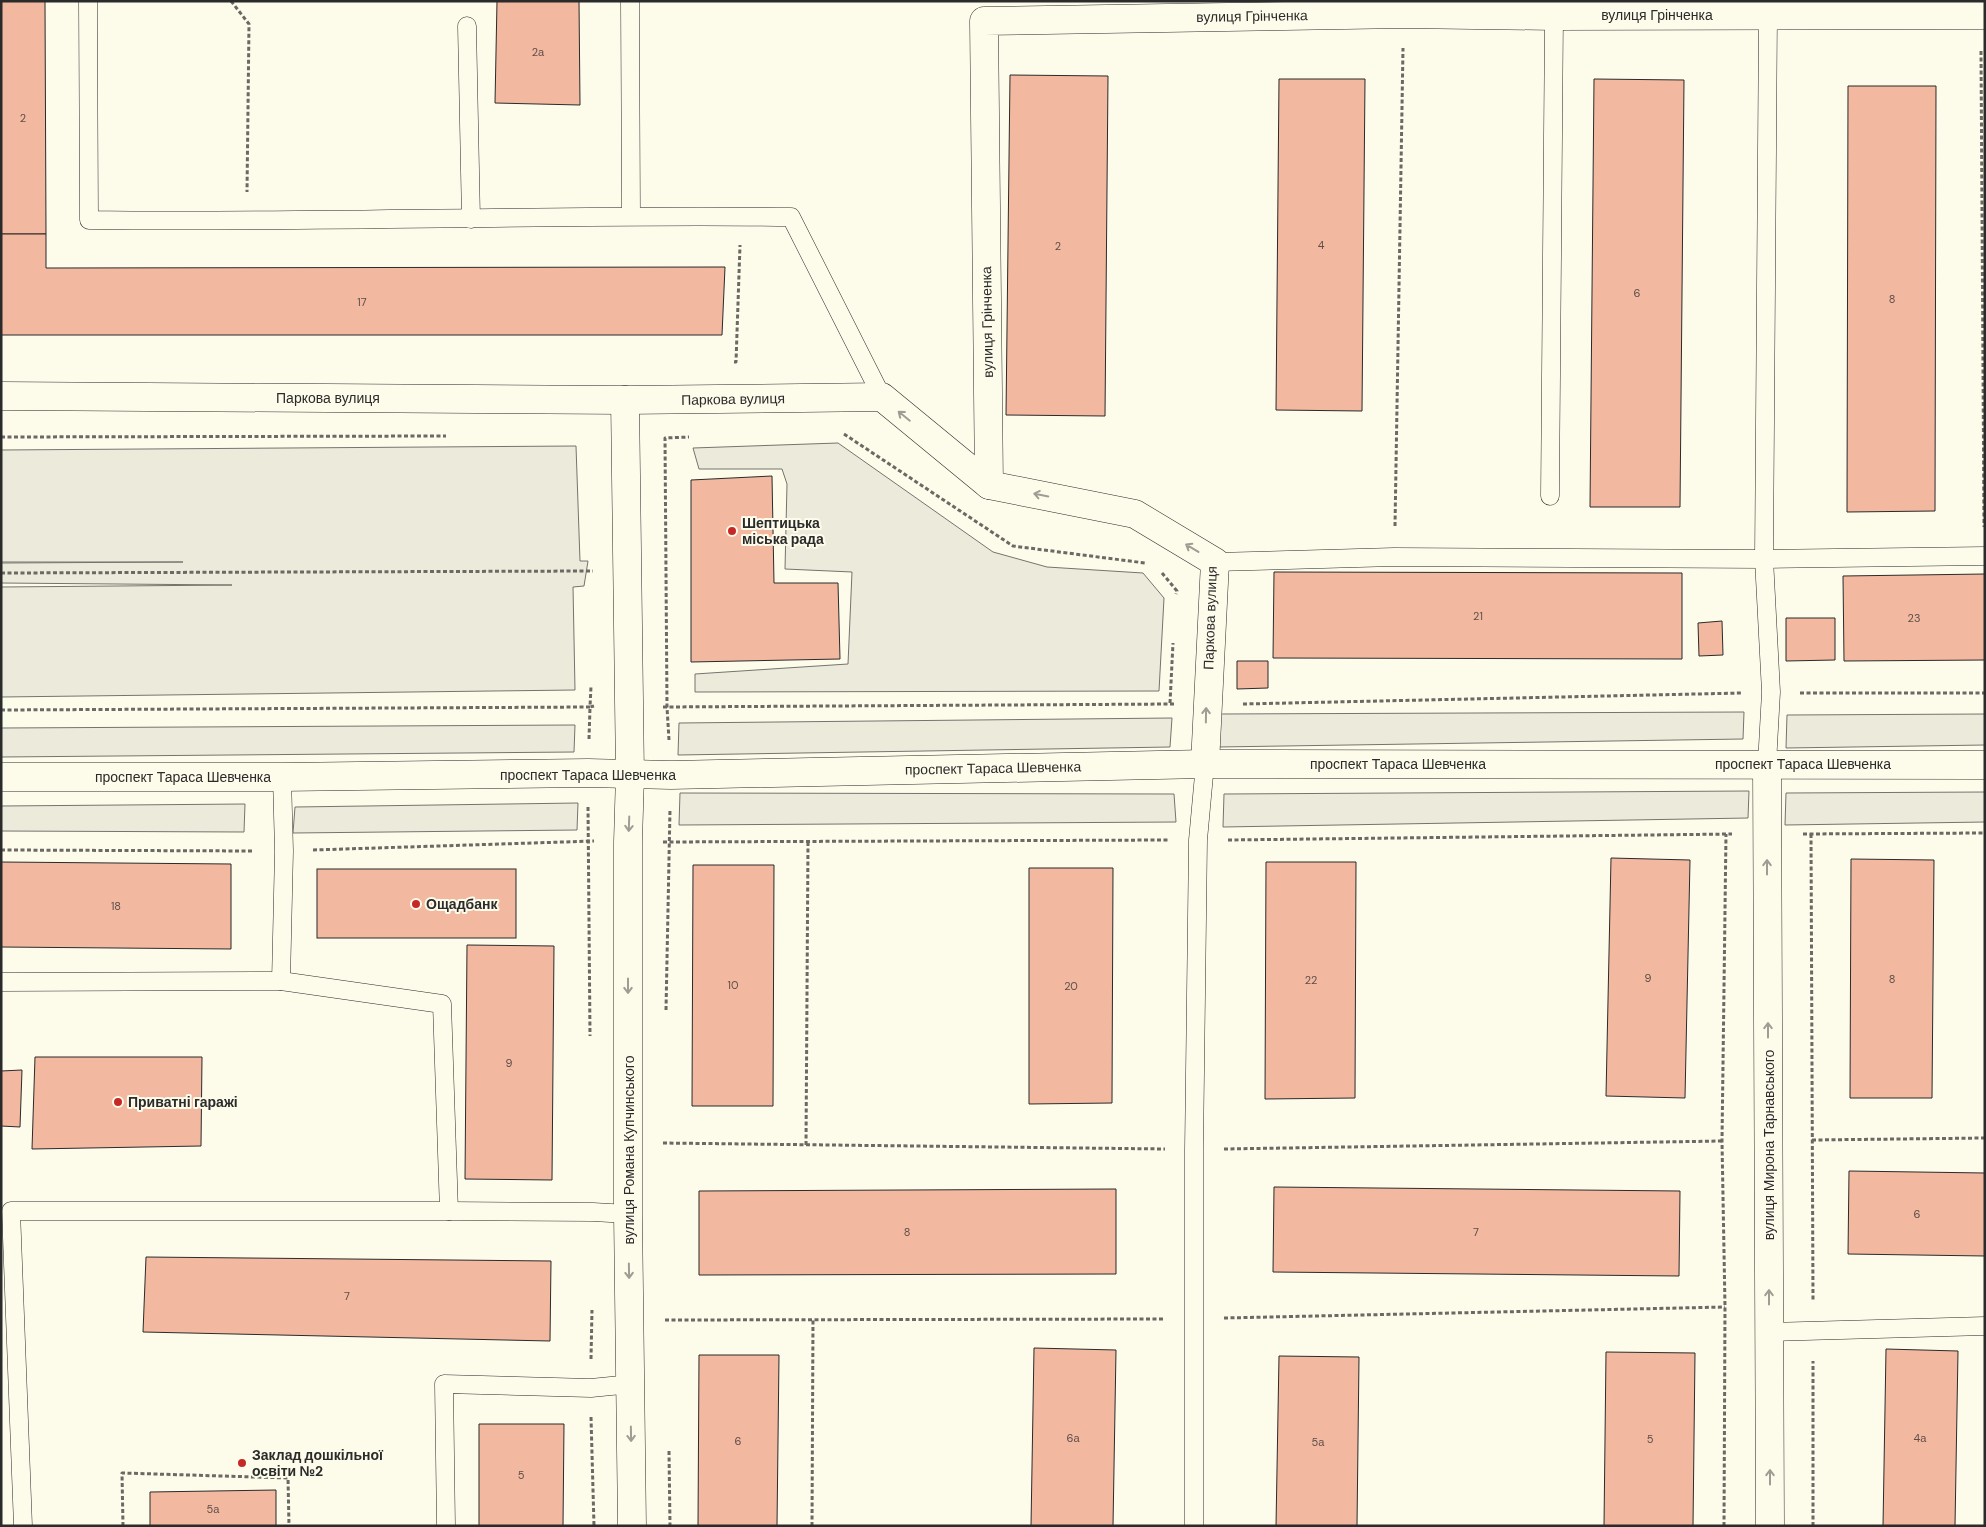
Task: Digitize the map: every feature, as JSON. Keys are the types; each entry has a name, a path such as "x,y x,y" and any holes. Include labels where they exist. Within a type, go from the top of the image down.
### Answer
{"street":[{"name":"вулиця Грінченка","path":"988,485 984,21 1247,9 1404,14 1448,8 1554,16 1768,14 1983,15"},
{"name":"Паркова вулиця","path":"1,396 626,400 882,397 988,485 1135,514 1214,562 1206,705 1205,764"},
{"name":"вулиця Романа Купчинського","path":"626,400 630,775 628,842 628,1214 632,1526"},
{"name":"проспект Тараса Шевченка","path":"1,777 282,777 588,773 671,775 1205,764 1985,766"},
{"name":"вулиця Мирона Тарнавського","path":"1767,764 1770,1526"}],"lane":[{"path":"88,1 89,220 247,222 631,216 791,217 882,397"},
{"path":"630,1 631,216"},
{"path":"1767,764 1771,692 1764,559 1768,14"},
{"path":"1550,496 1554,16"},
{"path":"467,26 470,218"},
{"path":"1214,562 1394,557 1764,559 1984,556"},
{"path":"1194,1526 1194,1170 1198,840 1205,764"},
{"path":"281,981 284,851 282,777"},
{"path":"1,982 281,981 442,1004 449,1211"},
{"path":"23,1526 11,1211 449,1211 628,1214"},
{"path":"1769,1332 1985,1326"},
{"path":"446,1526 444,1384 591,1388 631,1384"}],"path":[{"path":"231,1 249,24 247,222"},
{"path":"1394,557 1404,14"},
{"path":"1983,15 1984,556"},
{"path":"726,362 736,362 740,217"},
{"path":"839,430 1013,546 1155,564"},
{"path":"1,438 450,436"},
{"path":"666,1017 668,842 671,775 667,707 665,438 694,437"},
{"path":"1160,570 1177,591 1176,600"},
{"path":"1,573 597,572 628,575"},
{"path":"1170,704 1174,638"},
{"path":"590,706 592,678"},
{"path":"1,710 629,705 667,707 1206,705 1771,692 1985,693"},
{"path":"1,850 284,851 588,841 1198,840 1767,833 1985,833"},
{"path":"1724,1526 1725,1307 1722,1141 1726,834"},
{"path":"1811,834 1812,1526"},
{"path":"806,1145 808,842"},
{"path":"664,1133 664,1153"},
{"path":"1812,1140 1985,1138"},
{"path":"666,1320 666,1330"},
{"path":"812,1526 813,1320"},
{"path":"669,1447 670,1526"},
{"path":"122,1526 122,1473 288,1478 289,1526"}],"shaded area":[{"path":"838,443 993,552 1047,567 1143,573 1164,598 1159,691 695,692 695,674 848,664 852,572 785,569 787,484 782,469 699,469 693,448"},
{"path":"576,446 580,561 588,561 584,586 573,587 575,690 1,697 1,587 232,585 1,583 1,563 183,562 1,562 1,450"},
{"path":"1744,712 1743,739 1218,747 1219,714"},
{"path":"1985,714 1985,745 1786,748 1787,715"},
{"path":"1172,718 1170,747 678,755 679,723"},
{"path":"575,725 574,752 1,757 1,728"},
{"path":"1749,791 1748,818 1223,827 1224,794"},
{"path":"1985,792 1985,822 1785,825 1786,793"},
{"path":"680,793 1174,794 1176,822 679,825"},
{"path":"578,803 577,830 293,833 295,807"},
{"path":"245,804 244,832 1,831 1,806"}],"building":[{"path":"1,1 45,1 46,234 1,234"},
{"path":"497,1 579,1 580,105 495,103"},
{"path":"1010,75 1108,76 1105,416 1006,415"},
{"path":"1279,79 1365,79 1362,411 1276,410"},
{"path":"1594,79 1684,80 1680,507 1590,507"},
{"path":"1848,86 1936,86 1935,511 1847,512"},
{"path":"1,234 46,234 46,268 725,267 722,335 1,335"},
{"name":"Шептицька міська рада","path":"772,476 774,583 838,583 840,659 691,662 691,480"},
{"path":"1274,572 1682,573 1682,659 1273,658"},
{"path":"1985,574 1985,660 1844,661 1843,576"},
{"path":"1786,618 1835,618 1835,660 1786,661"},
{"path":"1722,621 1723,655 1699,656 1698,623"},
{"path":"1237,661 1268,661 1268,688 1237,689"},
{"path":"1611,858 1690,860 1685,1098 1606,1096"},
{"path":"1851,859 1934,860 1932,1098 1850,1098"},
{"path":"1,862 231,864 231,949 1,947"},
{"path":"1266,862 1356,862 1355,1098 1265,1099"},
{"path":"693,865 774,865 773,1106 692,1106"},
{"path":"1029,868 1113,868 1112,1103 1029,1104"},
{"name":"Ощадбанк","path":"317,869 516,869 516,938 317,938"},
{"path":"467,945 554,946 552,1180 465,1179"},
{"name":"Приватні гаражі","path":"35,1057 202,1057 201,1146 32,1149"},
{"path":"22,1070 20,1127 1,1126 1,1071"},
{"path":"1849,1171 1985,1173 1985,1256 1848,1254"},
{"path":"1274,1187 1680,1191 1679,1276 1273,1272"},
{"path":"1116,1189 1116,1274 699,1275 699,1191"},
{"path":"146,1257 551,1261 550,1341 143,1332"},
{"path":"1034,1348 1116,1350 1113,1526 1031,1526"},
{"path":"1886,1349 1958,1351 1955,1526 1883,1526"},
{"path":"1606,1352 1695,1353 1693,1526 1604,1526"},
{"path":"699,1355 779,1355 777,1526 698,1526"},
{"path":"1279,1356 1359,1357 1357,1526 1276,1526"},
{"path":"479,1424 564,1424 563,1526 479,1526"},
{"path":"276,1490 276,1526 150,1526 150,1492"}],"place":[{"name":"Шептицька міська рада","path":"732,531"},
{"name":"Ощадбанк","path":"416,904"},
{"name":"Приватні гаражі","path":"118,1102"},
{"name":"Заклад дошкільної освіти №2","path":"242,1463"}]}
